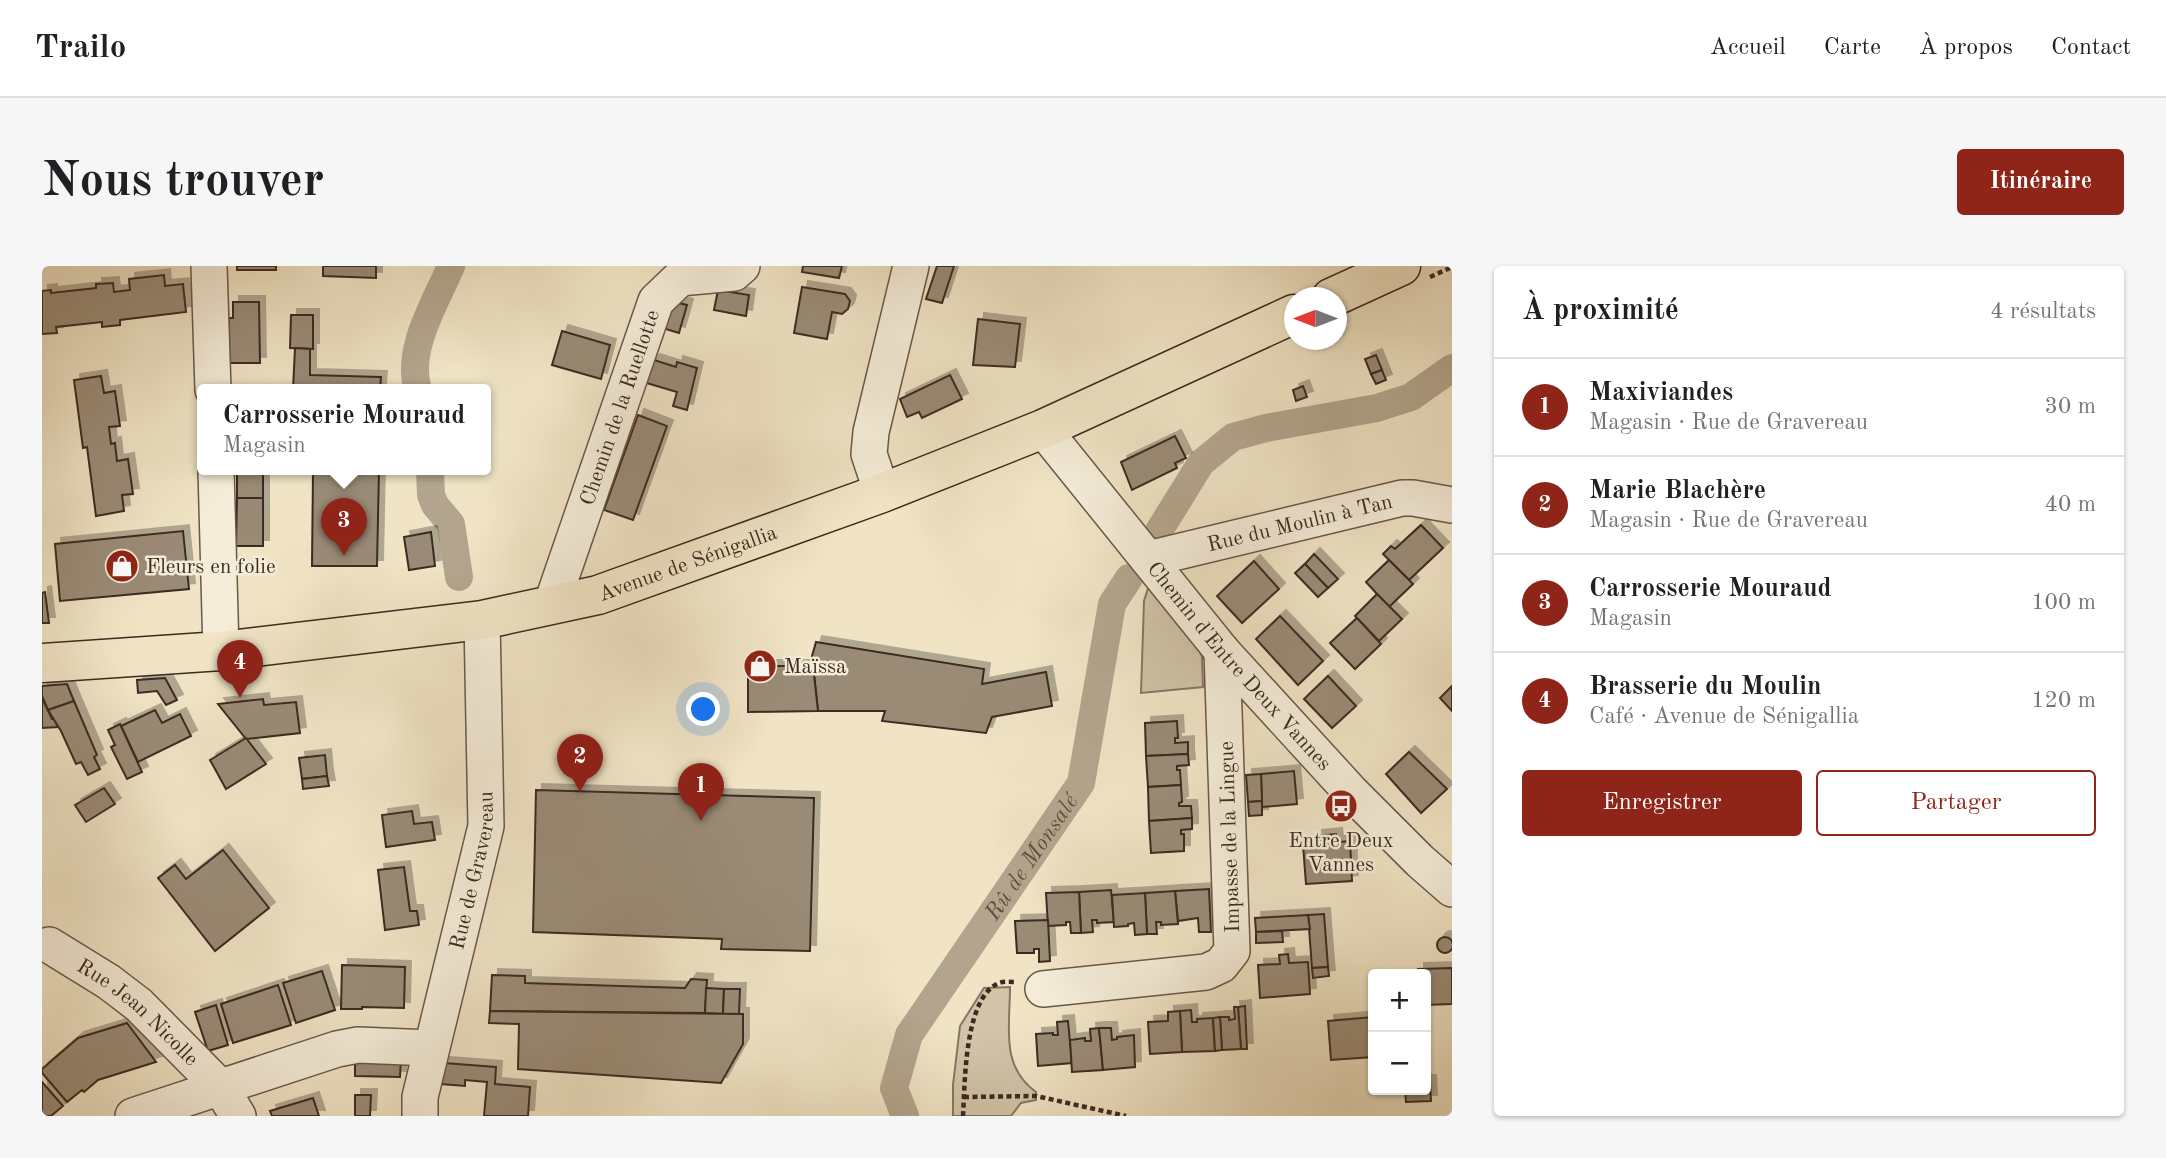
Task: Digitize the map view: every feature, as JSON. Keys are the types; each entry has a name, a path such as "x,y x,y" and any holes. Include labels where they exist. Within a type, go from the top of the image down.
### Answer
{"main road":[{"path":"1347,290 1389,269"},
{"name":"Avenue de Sénigallia","path":"552,600 598,595 882,493 1043,429 1284,319"},
{"path":"42,663 408,616 527,594 552,600"},
{"path":"42,647 221,642 482,620 552,600"}],"street":[{"path":"209,266 213,384"},
{"name":"Chemin de la Ruellotte","path":"552,600 656,301 680,278 734,272 741,266"},
{"path":"882,493 869,454 870,443 911,266"},
{"name":"Chemin d'Entre Deux Vannes","path":"1043,429 1222,651 1351,792 1452,889"},
{"path":"216,475 221,642"},
{"name":"Rue du Moulin à Tan","path":"1140,550 1402,498 1452,505"},
{"name":"Rue de Gravereau","path":"420,1116 420,1097 431,1048 486,826 482,620"},
{"name":"Impasse de la Lingue","path":"1043,989 1206,972 1221,965 1232,951 1222,651"},
{"name":"Rue Jean Nicolle","path":"44,937 139,1005 230,1102"},
{"path":"133,1116 230,1102 337,1049 358,1045 431,1048"}],"path":[{"path":"963,1116 968,1036 983,997 999,983 1033,981 1043,989"},
{"path":"964,1097 1036,1096 1126,1116"}],"shaded area":[{"path":"1149,585 1194,640 1202,656 1203,687 1141,693 1144,601"},
{"path":"1010,987 1009,1031 1012,1058 1025,1082 1036,1092 1036,1100 1021,1103 1011,1116 953,1116 953,1085 960,1026 984,988"}],"building":[{"path":"237,266 276,266 276,270 237,270"},
{"path":"323,266 376,266 376,278 323,276"},
{"path":"803,266 842,266 839,278 802,272"},
{"path":"937,266 954,266 942,303 926,299"},
{"path":"164,275 165,286 183,284 186,312 120,320 120,325 102,327 102,322 56,327 57,333 42,334 42,291 51,290 51,293 96,288 96,284 113,283 114,292 130,290 129,279"},
{"path":"802,287 845,294 850,301 848,309 842,314 832,312 827,339 794,333"},
{"path":"718,290 749,295 746,316 714,310"},
{"path":"233,302 259,302 260,363 229,363 229,318 233,318"},
{"path":"675,302 687,305 679,333 662,328"},
{"path":"291,315 313,315 313,349 290,348"},
{"path":"978,319 1020,324 1015,367 973,365"},
{"path":"562,331 610,345 601,379 552,365"},
{"path":"295,348 310,349 310,375 381,377 380,384 293,384"},
{"path":"1376,355 1382,370 1371,374 1365,359"},
{"path":"654,360 676,367 677,362 697,368 687,410 673,406 677,392 633,379"},
{"path":"1382,370 1386,380 1376,384 1371,374"},
{"path":"950,375 962,399 922,418 919,412 907,417 900,399"},
{"path":"101,376 104,393 115,391 120,426 109,427 111,444 115,443 117,461 128,459 133,494 122,495 124,511 96,516 87,447 83,448 74,380"},
{"path":"1303,386 1307,397 1296,401 1293,390"},
{"path":"638,415 667,426 633,520 604,510"},
{"path":"1175,436 1186,458 1175,463 1177,468 1132,490 1121,462"},
{"path":"237,475 263,475 263,498 237,498"},
{"path":"313,475 379,475 377,566 312,566"},
{"path":"237,498 263,498 263,546 236,546"},
{"path":"1421,525 1443,548 1409,580 1383,554 1391,546 1395,549"},
{"name":"Fleurs en folie","path":"183,531 189,589 60,601 55,544"},
{"path":"431,532 435,566 409,570 404,537"},
{"path":"1314,554 1338,579 1328,588 1305,564"},
{"path":"1389,560 1413,584 1389,607 1366,582"},
{"path":"1254,561 1279,589 1242,623 1217,596"},
{"path":"1305,564 1328,588 1318,597 1295,573"},
{"path":"45,592 49,623 42,623 42,593"},
{"path":"1377,594 1402,619 1379,641 1355,616"},
{"path":"1280,616 1323,661 1298,685 1256,639"},
{"path":"1357,618 1381,644 1355,669 1330,643"},
{"path":"816,642 984,669 982,684 1046,672 1052,706 992,717 986,733 882,721 885,711 818,711 812,656"},
{"path":"748,666 813,666 818,711 748,712"},
{"path":"1328,676 1356,706 1332,728 1304,699"},
{"path":"165,678 177,700 166,705 157,691 138,693 137,680"},
{"path":"67,684 74,701 48,710 42,696 42,686"},
{"path":"1452,686 1452,711 1440,698"},
{"path":"42,698 52,719 58,727 42,728"},
{"path":"263,699 264,705 296,702 300,733 246,739 218,704"},
{"path":"74,701 97,755 94,757 100,769 88,775 81,762 76,764 48,710"},
{"path":"155,710 162,723 180,714 191,736 138,762 121,726"},
{"path":"1177,721 1178,738 1175,738 1175,743 1188,742 1188,754 1146,756 1145,723"},
{"path":"120,724 142,772 127,779 111,747 115,745 108,730"},
{"path":"246,738 266,764 226,789 210,760"},
{"path":"1409,752 1447,789 1421,813 1386,774"},
{"path":"1188,754 1189,765 1177,766 1177,770 1180,770 1181,785 1148,787 1146,756"},
{"path":"325,755 327,776 302,779 299,758"},
{"path":"1294,771 1297,804 1262,807 1261,774"},
{"path":"1261,774 1262,801 1248,802 1246,775"},
{"path":"327,776 329,786 303,789 302,779"},
{"path":"1181,785 1182,802 1179,806 1191,806 1192,818 1149,821 1148,787"},
{"path":"104,788 115,804 86,822 75,805"},
{"path":"536,790 814,798 810,951 721,949 722,939 533,932"},
{"path":"1262,801 1262,815 1249,816 1248,802"},
{"path":"412,811 414,824 432,822 435,840 386,847 382,815"},
{"path":"1192,818 1192,829 1181,830 1181,834 1184,834 1184,851 1151,853 1149,821"},
{"path":"1336,834 1337,842 1350,841 1352,881 1306,884 1303,845 1317,844 1316,836"},
{"path":"223,850 269,908 215,951 158,878 175,865 186,879"},
{"path":"404,867 410,911 417,911 419,925 385,930 378,870"},
{"path":"1209,889 1211,932 1199,932 1198,918 1178,921 1175,891"},
{"path":"1111,890 1114,922 1097,923 1097,920 1092,920 1093,932 1081,933 1079,892"},
{"path":"1175,891 1178,924 1161,925 1161,922 1156,922 1157,934 1147,934 1145,893"},
{"path":"1079,892 1081,933 1071,933 1070,922 1066,922 1066,925 1048,926 1046,893"},
{"path":"1145,893 1147,934 1135,935 1134,923 1114,927 1112,895"},
{"path":"1324,914 1328,967 1312,968 1308,915"},
{"path":"1308,915 1310,929 1256,932 1255,918"},
{"path":"1048,920 1050,961 1039,962 1039,949 1034,949 1034,953 1017,953 1015,921"},
{"path":"1282,931 1283,942 1256,943 1256,932"},
{"path":"1445,937 1453,945 1445,953 1437,945"},
{"path":"1288,954 1289,963 1308,962 1310,994 1260,998 1258,965 1280,964 1279,955"},
{"path":"342,965 405,967 404,1008 341,1009"},
{"path":"1328,967 1329,976 1313,978 1312,968"},
{"path":"1452,968 1452,1004 1431,1005 1431,969 1418,969"},
{"path":"322,971 335,1010 296,1023 283,983"},
{"path":"492,975 525,976 525,983 685,988 691,979 707,980 705,1013 490,1011"},
{"path":"278,985 291,1025 233,1043 221,1004"},
{"path":"706,988 724,989 723,1014 705,1013"},
{"path":"724,989 740,989 739,1014 723,1014"},
{"path":"216,1005 228,1045 208,1051 195,1012"},
{"path":"1245,1006 1247,1049 1241,1049 1238,1007"},
{"path":"1234,1007 1238,1007 1241,1049 1222,1050 1220,1017 1235,1019"},
{"path":"1191,1010 1192,1022 1213,1018 1215,1051 1182,1052 1180,1011"},
{"path":"490,1011 743,1014 743,1044 721,1083 518,1069 519,1024 489,1023"},
{"path":"1180,1011 1182,1052 1150,1054 1148,1022 1168,1021 1168,1012"},
{"path":"1220,1017 1222,1050 1215,1051 1213,1018"},
{"path":"1368,1017 1368,1057 1331,1060 1328,1021"},
{"path":"1068,1021 1072,1063 1038,1066 1036,1034 1058,1035 1057,1022"},
{"path":"127,1023 156,1062 98,1080 67,1102 42,1073 42,1069 78,1038"},
{"path":"1099,1028 1103,1070 1072,1072 1070,1040 1085,1038 1085,1041 1091,1041 1090,1029"},
{"path":"1099,1028 1111,1028 1112,1040 1134,1035 1135,1067 1103,1070"},
{"path":"355,1057 401,1058 400,1077 355,1076"},
{"path":"444,1063 496,1067 495,1084 530,1087 528,1116 484,1116 487,1082 465,1080 465,1086 441,1084"},
{"path":"42,1082 63,1106 51,1116 42,1116"},
{"path":"355,1095 371,1095 370,1116 355,1116"},
{"path":"1405,1095 1431,1095 1431,1101 1406,1102"},
{"path":"313,1098 319,1116 272,1116 270,1111"}],"waterway":[{"path":"417,384 415,375 419,343 451,266"},
{"name":"Rû de Monsalé","path":"1154,539 1201,463 1233,437 1266,428 1377,408 1411,397 1452,368"},
{"path":"430,475 431,495 435,505 451,524 459,577"},
{"name":"Rû de Monsalé","path":"905,1116 894,1088 909,1035 1081,783 1112,604 1129,578"}],"place":[{"name":"Carrosserie Mouraud","path":"344,556"},
{"name":"Fleurs en folie","path":"122,566"},
{"name":"Maïssa","path":"760,666"},
{"name":"Brasserie du Moulin","path":"240,698"},
{"name":"Marie Blachère","path":"580,792"},
{"name":"Entre Deux Vannes","path":"1341,806"},
{"name":"Maxiviandes","path":"701,821"}]}
